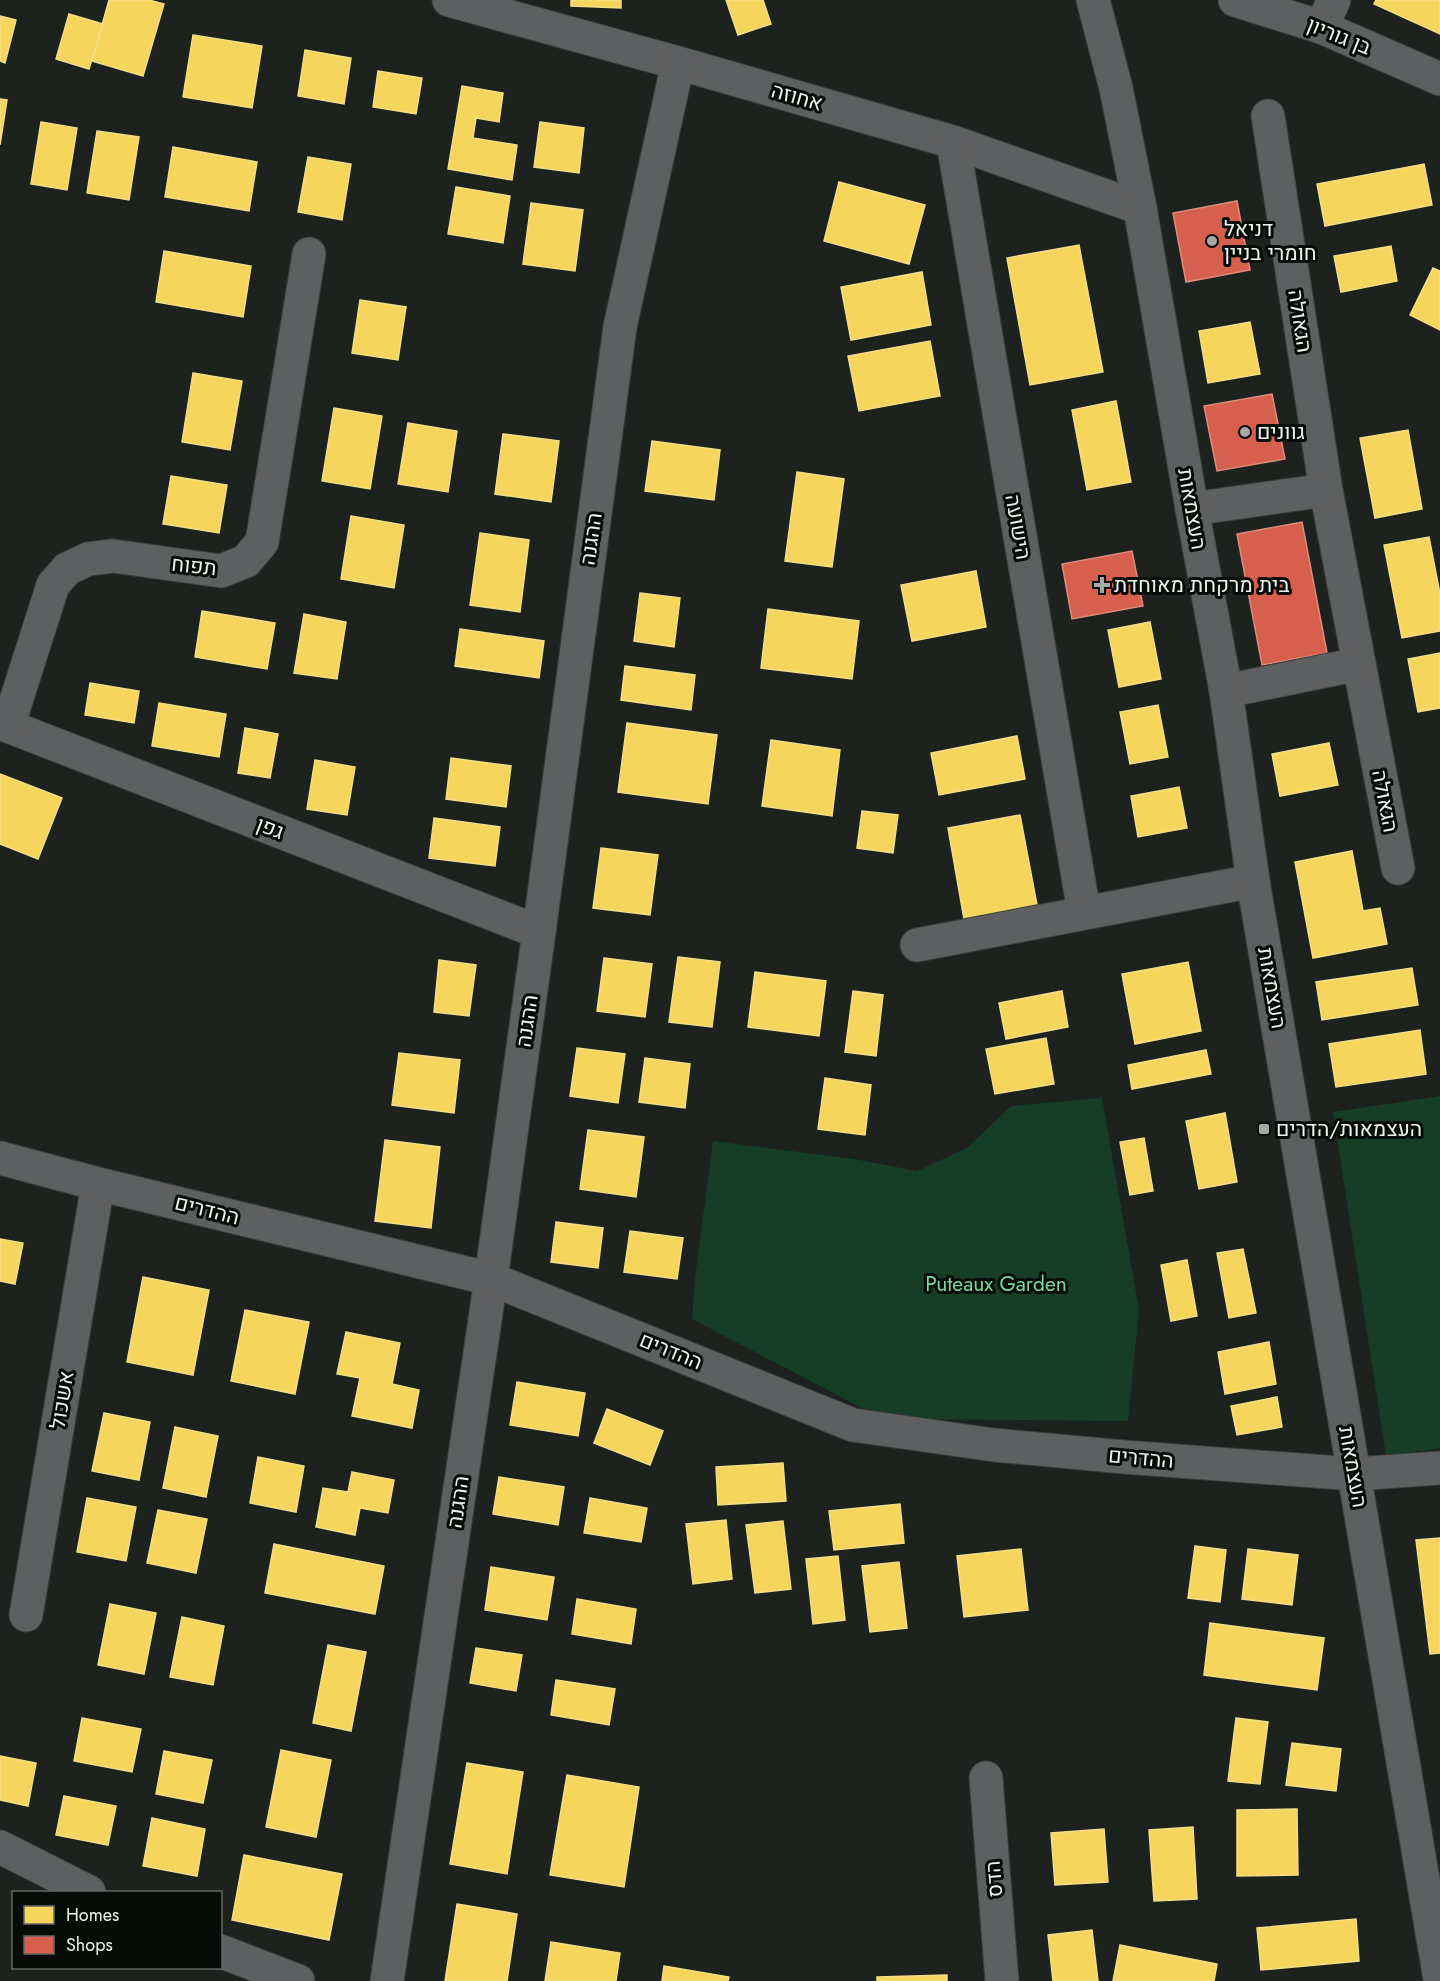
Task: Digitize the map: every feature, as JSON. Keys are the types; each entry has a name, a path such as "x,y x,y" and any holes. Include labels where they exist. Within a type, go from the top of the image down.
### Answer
{"street":[{"name":"אחוזה","path":"449,0 953,142 1140,208"},
{"name":"העצמאות","path":"1093,0 1116,88 1140,208 1226,691 1253,881 1440,1979"},
{"name":"בן גוריון","path":"1235,0 1328,14 1440,79"},
{"name":"ההגנה","path":"387,1981 539,932 620,327 678,63"},
{"name":"הגאולה","path":"1268,116 1326,490 1398,868"},
{"name":"הישועה","path":"953,142 1084,912"},
{"name":"תפוח","path":"4,724 53,585 67,569 88,559 113,556 221,572 246,561 262,542 309,254"},
{"path":"1192,509 1326,490"},
{"path":"1226,691 1359,663"},
{"name":"גפן","path":"4,724 539,932"},
{"path":"917,945 1253,881"},
{"name":"ההדרים","path":"0,1158 490,1279 853,1425 994,1445 1354,1474 1440,1468"},
{"name":"אשכול","path":"26,1615 98,1184"},
{"name":"הדס","path":"986,1778 1002,1981"},
{"path":"0,1847 85,1891"},
{"path":"222,1952 298,1981"}],"green space":[{"path":"1440,1096 1440,1448 1386,1456 1333,1112"},
{"name":"Puteaux Garden","path":"1102,1098 1139,1310 1128,1421 883,1419 692,1319 695,1278 713,1141 854,1159 917,1171 967,1148 1011,1106"}],"building: Homes":[{"path":"109,0 149,0 164,4 143,76 92,61"},
{"path":"571,0 621,0 621,8 571,6"},
{"path":"726,0 763,0 771,24 738,35"},
{"path":"1376,0 1440,0 1440,34 1374,4"},
{"path":"69,14 103,24 89,69 56,59"},
{"path":"0,16 16,20 5,63 0,61"},
{"path":"193,35 262,46 252,108 183,97"},
{"path":"305,50 351,58 344,104 298,96"},
{"path":"378,71 422,78 416,114 373,107"},
{"path":"462,86 503,93 499,122 476,118 473,138 517,145 512,180 448,169"},
{"path":"0,99 7,100 0,145"},
{"path":"41,122 77,128 67,190 31,184"},
{"path":"540,122 584,128 579,173 534,167"},
{"path":"97,131 139,137 129,200 87,193"},
{"path":"173,147 257,162 249,211 165,197"},
{"path":"308,157 351,164 342,220 298,212"},
{"path":"1424,164 1432,205 1325,226 1317,184"},
{"path":"839,182 925,205 909,264 824,241"},
{"path":"456,187 510,196 503,243 448,234"},
{"path":"531,203 583,210 575,271 523,264"},
{"path":"1079,245 1103,372 1030,385 1007,258"},
{"path":"1391,246 1397,281 1341,292 1334,256"},
{"path":"164,251 251,266 243,317 156,302"},
{"path":"1433,268 1440,271 1440,330 1410,315"},
{"path":"922,272 931,325 851,340 841,287"},
{"path":"360,300 406,307 398,360 352,353"},
{"path":"1250,322 1260,374 1208,383 1199,331"},
{"path":"930,341 940,396 859,411 848,356"},
{"path":"193,373 242,381 230,450 182,442"},
{"path":"1116,401 1131,482 1087,490 1072,410"},
{"path":"334,408 382,416 370,489 322,481"},
{"path":"408,423 457,431 448,492 398,484"},
{"path":"1408,430 1422,509 1375,518 1360,438"},
{"path":"503,434 559,441 551,502 495,494"},
{"path":"652,441 720,450 714,500 645,491"},
{"path":"797,472 844,479 832,567 785,561"},
{"path":"171,476 227,485 219,533 163,524"},
{"path":"351,516 404,525 394,588 341,579"},
{"path":"480,533 529,540 520,612 470,605"},
{"path":"1429,537 1440,594 1440,631 1402,638 1384,545"},
{"path":"976,571 986,627 912,641 901,585"},
{"path":"640,593 680,598 674,647 634,641"},
{"path":"768,609 859,621 852,679 761,668"},
{"path":"202,611 275,623 267,669 195,657"},
{"path":"304,614 346,622 337,679 294,673"},
{"path":"1150,622 1161,679 1119,687 1108,630"},
{"path":"460,629 544,641 539,678 455,666"},
{"path":"1440,653 1440,708 1418,712 1408,659"},
{"path":"625,666 695,675 691,710 621,700"},
{"path":"90,683 139,691 134,723 85,715"},
{"path":"159,703 226,714 219,757 152,746"},
{"path":"1158,705 1168,757 1130,764 1120,712"},
{"path":"627,723 717,735 708,804 618,792"},
{"path":"245,728 278,734 270,778 238,773"},
{"path":"1017,736 1025,779 939,795 931,753"},
{"path":"771,740 840,750 832,816 762,806"},
{"path":"1329,743 1338,785 1280,796 1272,754"},
{"path":"451,758 511,766 506,807 446,799"},
{"path":"315,760 355,767 347,815 307,809"},
{"path":"0,774 62,798 38,859 0,844"},
{"path":"1179,787 1187,828 1138,837 1131,796"},
{"path":"862,811 898,815 893,853 857,848"},
{"path":"1020,815 1037,905 964,919 948,828"},
{"path":"434,818 500,827 495,866 429,858"},
{"path":"601,848 658,855 650,915 593,908"},
{"path":"1352,851 1363,911 1380,908 1387,944 1313,958 1295,862"},
{"path":"678,957 720,962 712,1027 669,1022"},
{"path":"604,958 652,964 645,1017 597,1011"},
{"path":"439,960 476,965 469,1016 434,1012"},
{"path":"1188,962 1201,1031 1135,1044 1122,974"},
{"path":"1412,968 1418,1005 1322,1020 1316,982"},
{"path":"755,972 826,981 819,1036 748,1027"},
{"path":"853,991 883,995 876,1056 845,1052"},
{"path":"1062,991 1068,1027 1006,1039 999,1003"},
{"path":"1420,1030 1426,1074 1336,1087 1329,1044"},
{"path":"1046,1038 1054,1084 995,1094 986,1049"},
{"path":"577,1048 625,1054 618,1103 570,1096"},
{"path":"1206,1050 1211,1074 1132,1089 1128,1065"},
{"path":"399,1053 460,1060 454,1113 392,1105"},
{"path":"645,1058 690,1064 685,1108 639,1102"},
{"path":"825,1078 871,1085 865,1135 818,1129"},
{"path":"1225,1113 1237,1182 1199,1189 1186,1121"},
{"path":"588,1130 644,1137 636,1197 580,1189"},
{"path":"1144,1138 1153,1191 1130,1195 1120,1142"},
{"path":"385,1140 440,1147 431,1228 375,1221"},
{"path":"556,1222 603,1228 598,1268 551,1262"},
{"path":"630,1231 683,1238 677,1279 624,1272"},
{"path":"0,1239 23,1243 15,1284 0,1281"},
{"path":"1243,1249 1256,1313 1229,1318 1217,1253"},
{"path":"1187,1260 1197,1316 1171,1321 1161,1265"},
{"path":"143,1277 209,1290 193,1375 127,1362"},
{"path":"245,1310 309,1322 295,1394 231,1381"},
{"path":"346,1332 400,1343 392,1384 419,1390 412,1428 352,1416 360,1378 337,1374"},
{"path":"1269,1342 1276,1384 1225,1394 1218,1352"},
{"path":"517,1382 585,1393 578,1436 510,1425"},
{"path":"1277,1397 1282,1427 1237,1435 1231,1406"},
{"path":"607,1409 663,1431 650,1465 594,1443"},
{"path":"104,1413 150,1422 139,1480 92,1471"},
{"path":"175,1427 218,1436 206,1497 163,1488"},
{"path":"258,1457 304,1466 296,1512 250,1503"},
{"path":"783,1463 786,1501 718,1505 716,1467"},
{"path":"352,1472 394,1480 388,1513 360,1508 355,1535 316,1527 323,1488 348,1492"},
{"path":"499,1477 564,1487 558,1525 493,1514"},
{"path":"87,1498 136,1507 126,1561 77,1552"},
{"path":"590,1498 647,1508 641,1542 584,1533"},
{"path":"900,1504 904,1543 834,1550 829,1511"},
{"path":"158,1510 207,1519 196,1573 147,1563"},
{"path":"726,1520 732,1579 693,1584 686,1524"},
{"path":"783,1521 791,1589 755,1593 746,1525"},
{"path":"1440,1538 1440,1653 1430,1654 1416,1540"},
{"path":"274,1544 384,1566 375,1614 265,1593"},
{"path":"1195,1546 1226,1550 1220,1602 1188,1598"},
{"path":"1021,1549 1028,1610 964,1617 957,1556"},
{"path":"1248,1549 1298,1555 1292,1605 1242,1599"},
{"path":"838,1556 845,1620 813,1624 806,1559"},
{"path":"899,1562 907,1628 870,1632 862,1566"},
{"path":"491,1567 554,1577 547,1620 485,1610"},
{"path":"577,1599 636,1609 631,1644 572,1634"},
{"path":"110,1604 156,1613 144,1674 98,1665"},
{"path":"182,1617 224,1626 213,1685 170,1677"},
{"path":"1210,1623 1324,1638 1317,1690 1204,1675"},
{"path":"328,1645 366,1652 351,1731 313,1723"},
{"path":"476,1648 522,1655 516,1691 470,1683"},
{"path":"556,1680 615,1689 609,1725 551,1715"},
{"path":"82,1718 141,1729 132,1772 74,1761"},
{"path":"1236,1718 1268,1722 1260,1784 1228,1781"},
{"path":"1292,1743 1341,1749 1336,1791 1286,1785"},
{"path":"281,1750 331,1760 316,1837 266,1827"},
{"path":"164,1751 212,1760 203,1803 156,1794"},
{"path":"0,1756 36,1763 28,1806 0,1800"},
{"path":"467,1763 523,1772 507,1874 450,1864"},
{"path":"567,1775 639,1787 624,1887 550,1875"},
{"path":"64,1796 116,1806 108,1845 56,1835"},
{"path":"1297,1809 1298,1875 1237,1876 1237,1810"},
{"path":"152,1818 205,1829 197,1876 143,1866"},
{"path":"1193,1827 1197,1899 1154,1901 1149,1830"},
{"path":"1104,1829 1108,1882 1055,1885 1051,1833"},
{"path":"244,1855 342,1874 329,1940 232,1920"},
{"path":"457,1904 517,1914 507,1981 445,1981"},
{"path":"1356,1919 1359,1961 1261,1970 1257,1928"},
{"path":"1092,1930 1098,1981 1053,1981 1048,1935"},
{"path":"551,1942 620,1953 616,1981 545,1981"},
{"path":"1120,1945 1217,1964 1214,1981 1113,1981"},
{"path":"664,1966 729,1977 728,1981 662,1981"},
{"path":"947,1975 947,1981 877,1981 877,1977"}],"building: Shops":[{"name":"דניאל חומרי בניין","path":"1237,201 1250,270 1186,282 1173,213"},
{"name":"גוונים","path":"1272,394 1285,459 1217,471 1204,406"},
{"path":"1302,522 1327,653 1262,665 1237,534"},
{"name":"בית מרקחת מאוחדת","path":"1132,551 1143,606 1072,619 1062,564"}],"place":[{"name":"דניאל חומרי בניין","path":"1212,241"},
{"name":"גוונים","path":"1245,432"},
{"name":"בית מרקחת מאוחדת","path":"1102,585"},
{"name":"העצמאות/הדרים","path":"1264,1129"}]}
